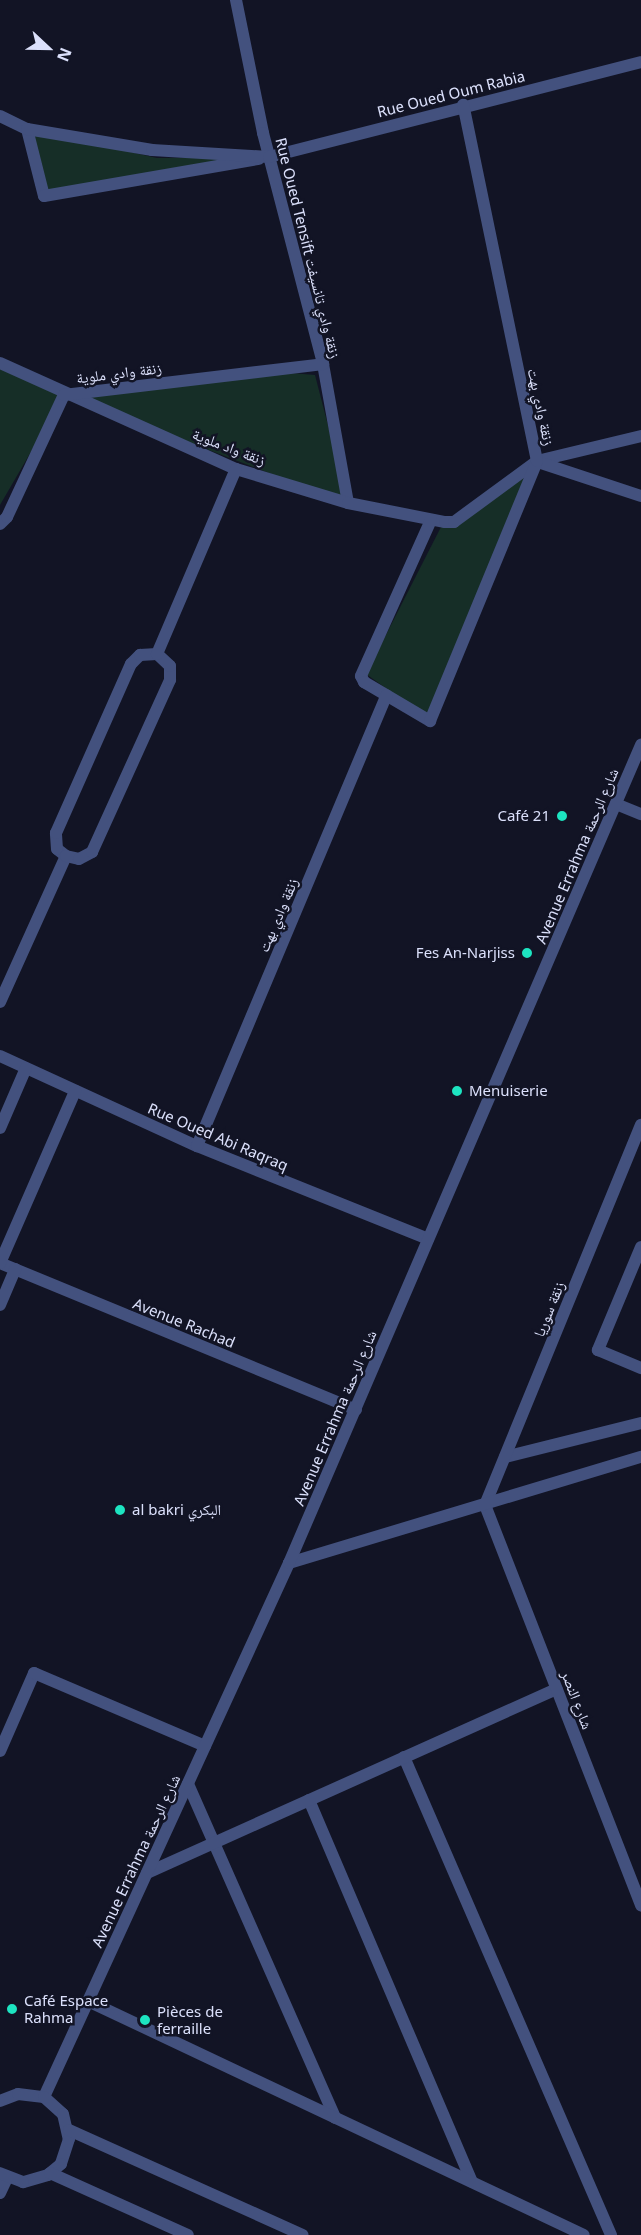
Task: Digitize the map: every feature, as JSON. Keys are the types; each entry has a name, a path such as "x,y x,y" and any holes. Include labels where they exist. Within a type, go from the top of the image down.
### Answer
{"street":[{"name":"Rue Oued Tensift زنقة وادي تانسيفت","path":"236,0 269,157 323,364 348,503"},
{"name":"Rue Oued Oum Rabia","path":"27,129 41,193 48,197 269,157 463,105 641,62"},
{"name":"زنقة وادي بهت","path":"431,520 361,676 364,682 428,720 434,717 537,461 463,105"},
{"name":"Rue Oued Oum Rabia","path":"0,116 27,129 152,150 269,157"},
{"name":"زنقة واد ملوية","path":"0,363 64,394 236,469 348,503 431,520 458,519 537,461"},
{"name":"زنقة وادي ملوية","path":"0,525 7,517 64,394 323,364"},
{"path":"537,461 641,436"},
{"path":"537,461 641,496"},
{"path":"157,654 236,469"},
{"path":"157,654 170,666 170,680 92,852 79,859 66,856 57,849 56,833 131,664 140,655 157,654"},
{"name":"زنقة وادي بهت","path":"197,1146 387,695"},
{"name":"Avenue Errahma شارع الرحمة","path":"44,2097 289,1563 641,745"},
{"path":"615,804 641,814"},
{"path":"0,1002 66,856"},
{"name":"Rue Oued Abi Raqraq","path":"0,1056 197,1146 428,1239"},
{"path":"0,1128 26,1068"},
{"path":"0,1263 75,1091"},
{"name":"زنقة سوريا","path":"485,1505 641,1125"},
{"path":"641,1247 598,1350 641,1368"},
{"name":"Avenue Rachad","path":"0,1263 356,1410"},
{"path":"0,1305 15,1269"},
{"path":"505,1457 641,1422"},
{"path":"289,1563 641,1457"},
{"name":"شارع النصر","path":"485,1505 641,1905"},
{"path":"0,1751 34,1673 205,1746"},
{"path":"147,1873 557,1689"},
{"path":"404,1757 611,2235"},
{"path":"188,1784 335,2118"},
{"path":"309,1800 472,2182"},
{"path":"88,2001 584,2235"},
{"path":"0,2193 3,2176 32,2181 50,2173 66,2156 69,2130 63,2114 44,2097 18,2094 1,2100"},
{"path":"69,2130 303,2235"},
{"path":"50,2173 188,2235"}],"green space":[{"path":"27,129 157,158 269,157 41,193"},
{"path":"0,363 64,395 0,505"},
{"path":"267,371 315,375 348,503 64,395"},
{"path":"537,461 428,718 366,674 442,525"}],"place":[{"name":"Café 21","path":"562,816"},
{"name":"Fes An-Narjiss","path":"527,953"},
{"name":"Menuiserie","path":"457,1091"},
{"name":"al bakri البكري","path":"120,1510"},
{"name":"Café Espace Rahma","path":"12,2009"},
{"name":"Pièces de ferraille","path":"145,2020"}]}
